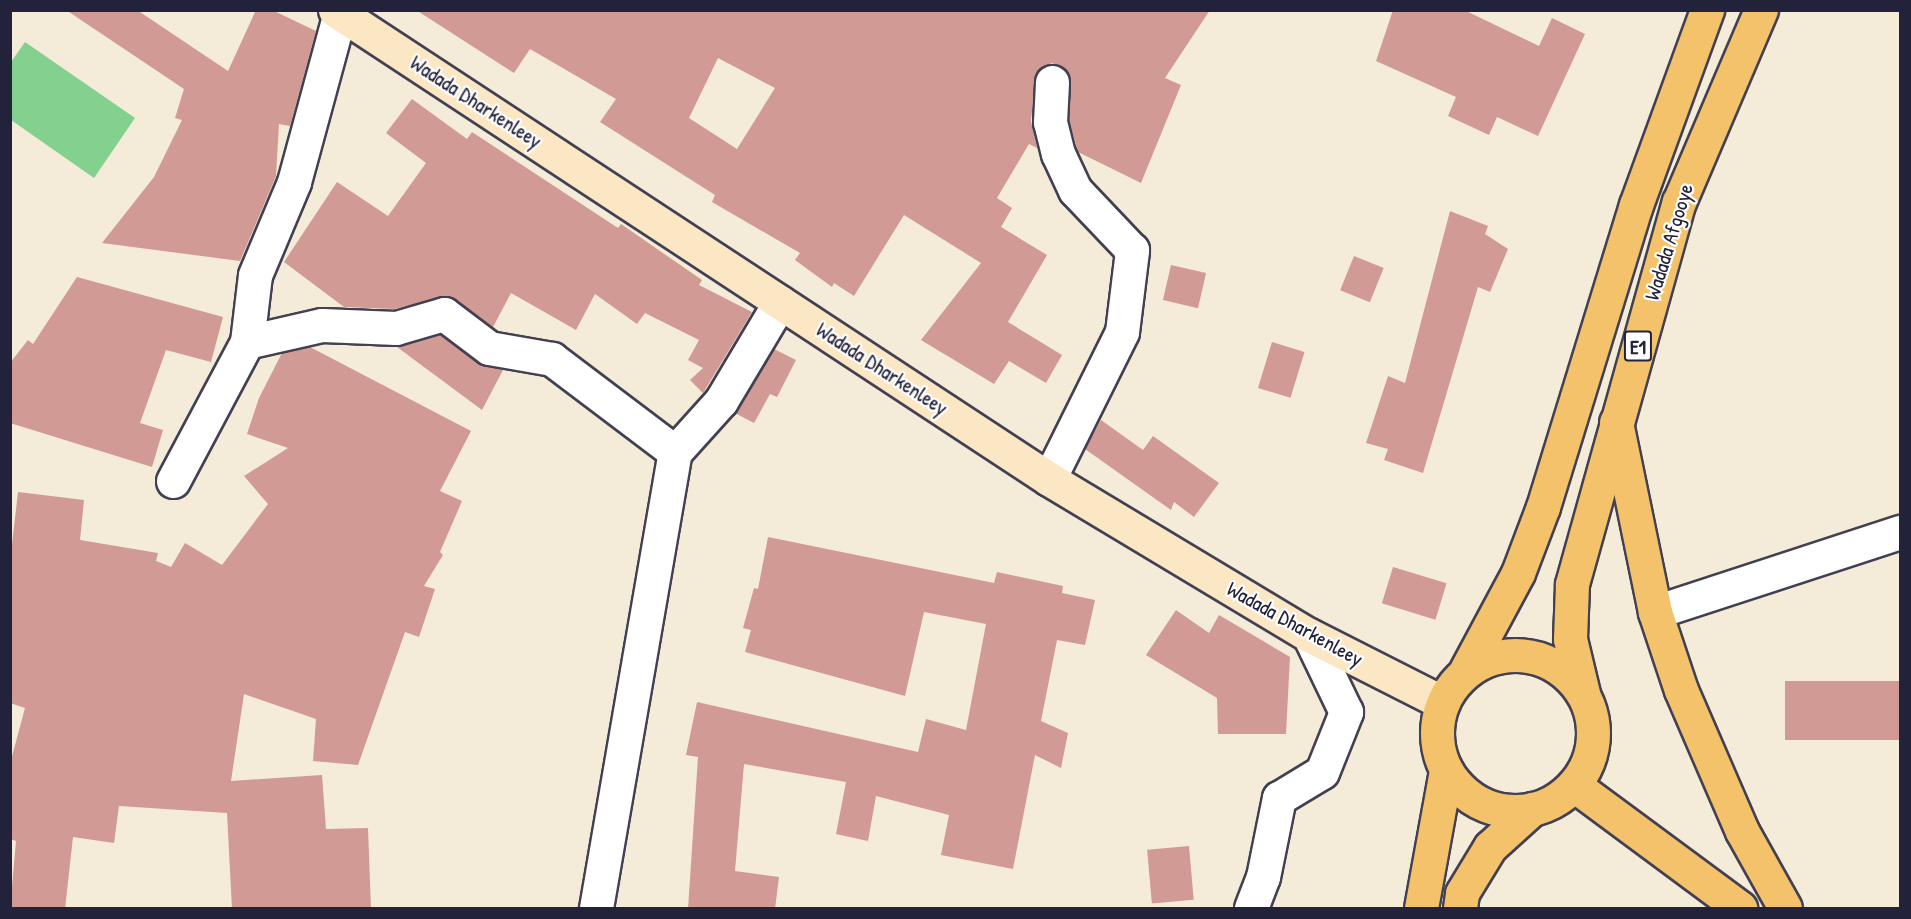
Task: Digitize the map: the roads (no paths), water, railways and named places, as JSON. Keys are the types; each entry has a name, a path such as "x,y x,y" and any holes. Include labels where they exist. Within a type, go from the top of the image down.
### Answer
{"main road":[{"name":"Wadada Afgooye","path":"1466,670 1518,573 1543,507 1592,339 1707,10"},
{"name":"Wadada Afgooye","path":"1583,693 1569,639 1572,584 1679,202 1761,10"},
{"name":"Wadada Dharkenleey","path":"338,12 1049,479 1309,635 1443,703"},
{"path":"1616,422 1655,612 1680,690 1742,831 1785,909"},
{"path":"1460,909 1462,893 1490,847 1532,809 1574,785 1593,740 1583,693 1567,674 1543,659 1517,654 1490,658 1466,670 1443,703 1437,744 1446,770 1463,791 1483,804 1507,811 1532,809"},
{"path":"1421,909 1446,770"},
{"path":"1574,785 1740,909"}],"street":[{"path":"173,481 247,342 255,274 294,182 338,12"},
{"path":"1049,479 1122,332 1132,250 1075,190 1058,154 1050,122 1053,82"},
{"path":"596,909 675,452 721,401 780,302"},
{"path":"247,342 322,325 396,328 444,314 489,348 552,359 675,452"},
{"path":"1655,612 1900,532"},
{"path":"1251,909 1263,877 1279,798 1322,772 1346,712 1309,635"}]}
